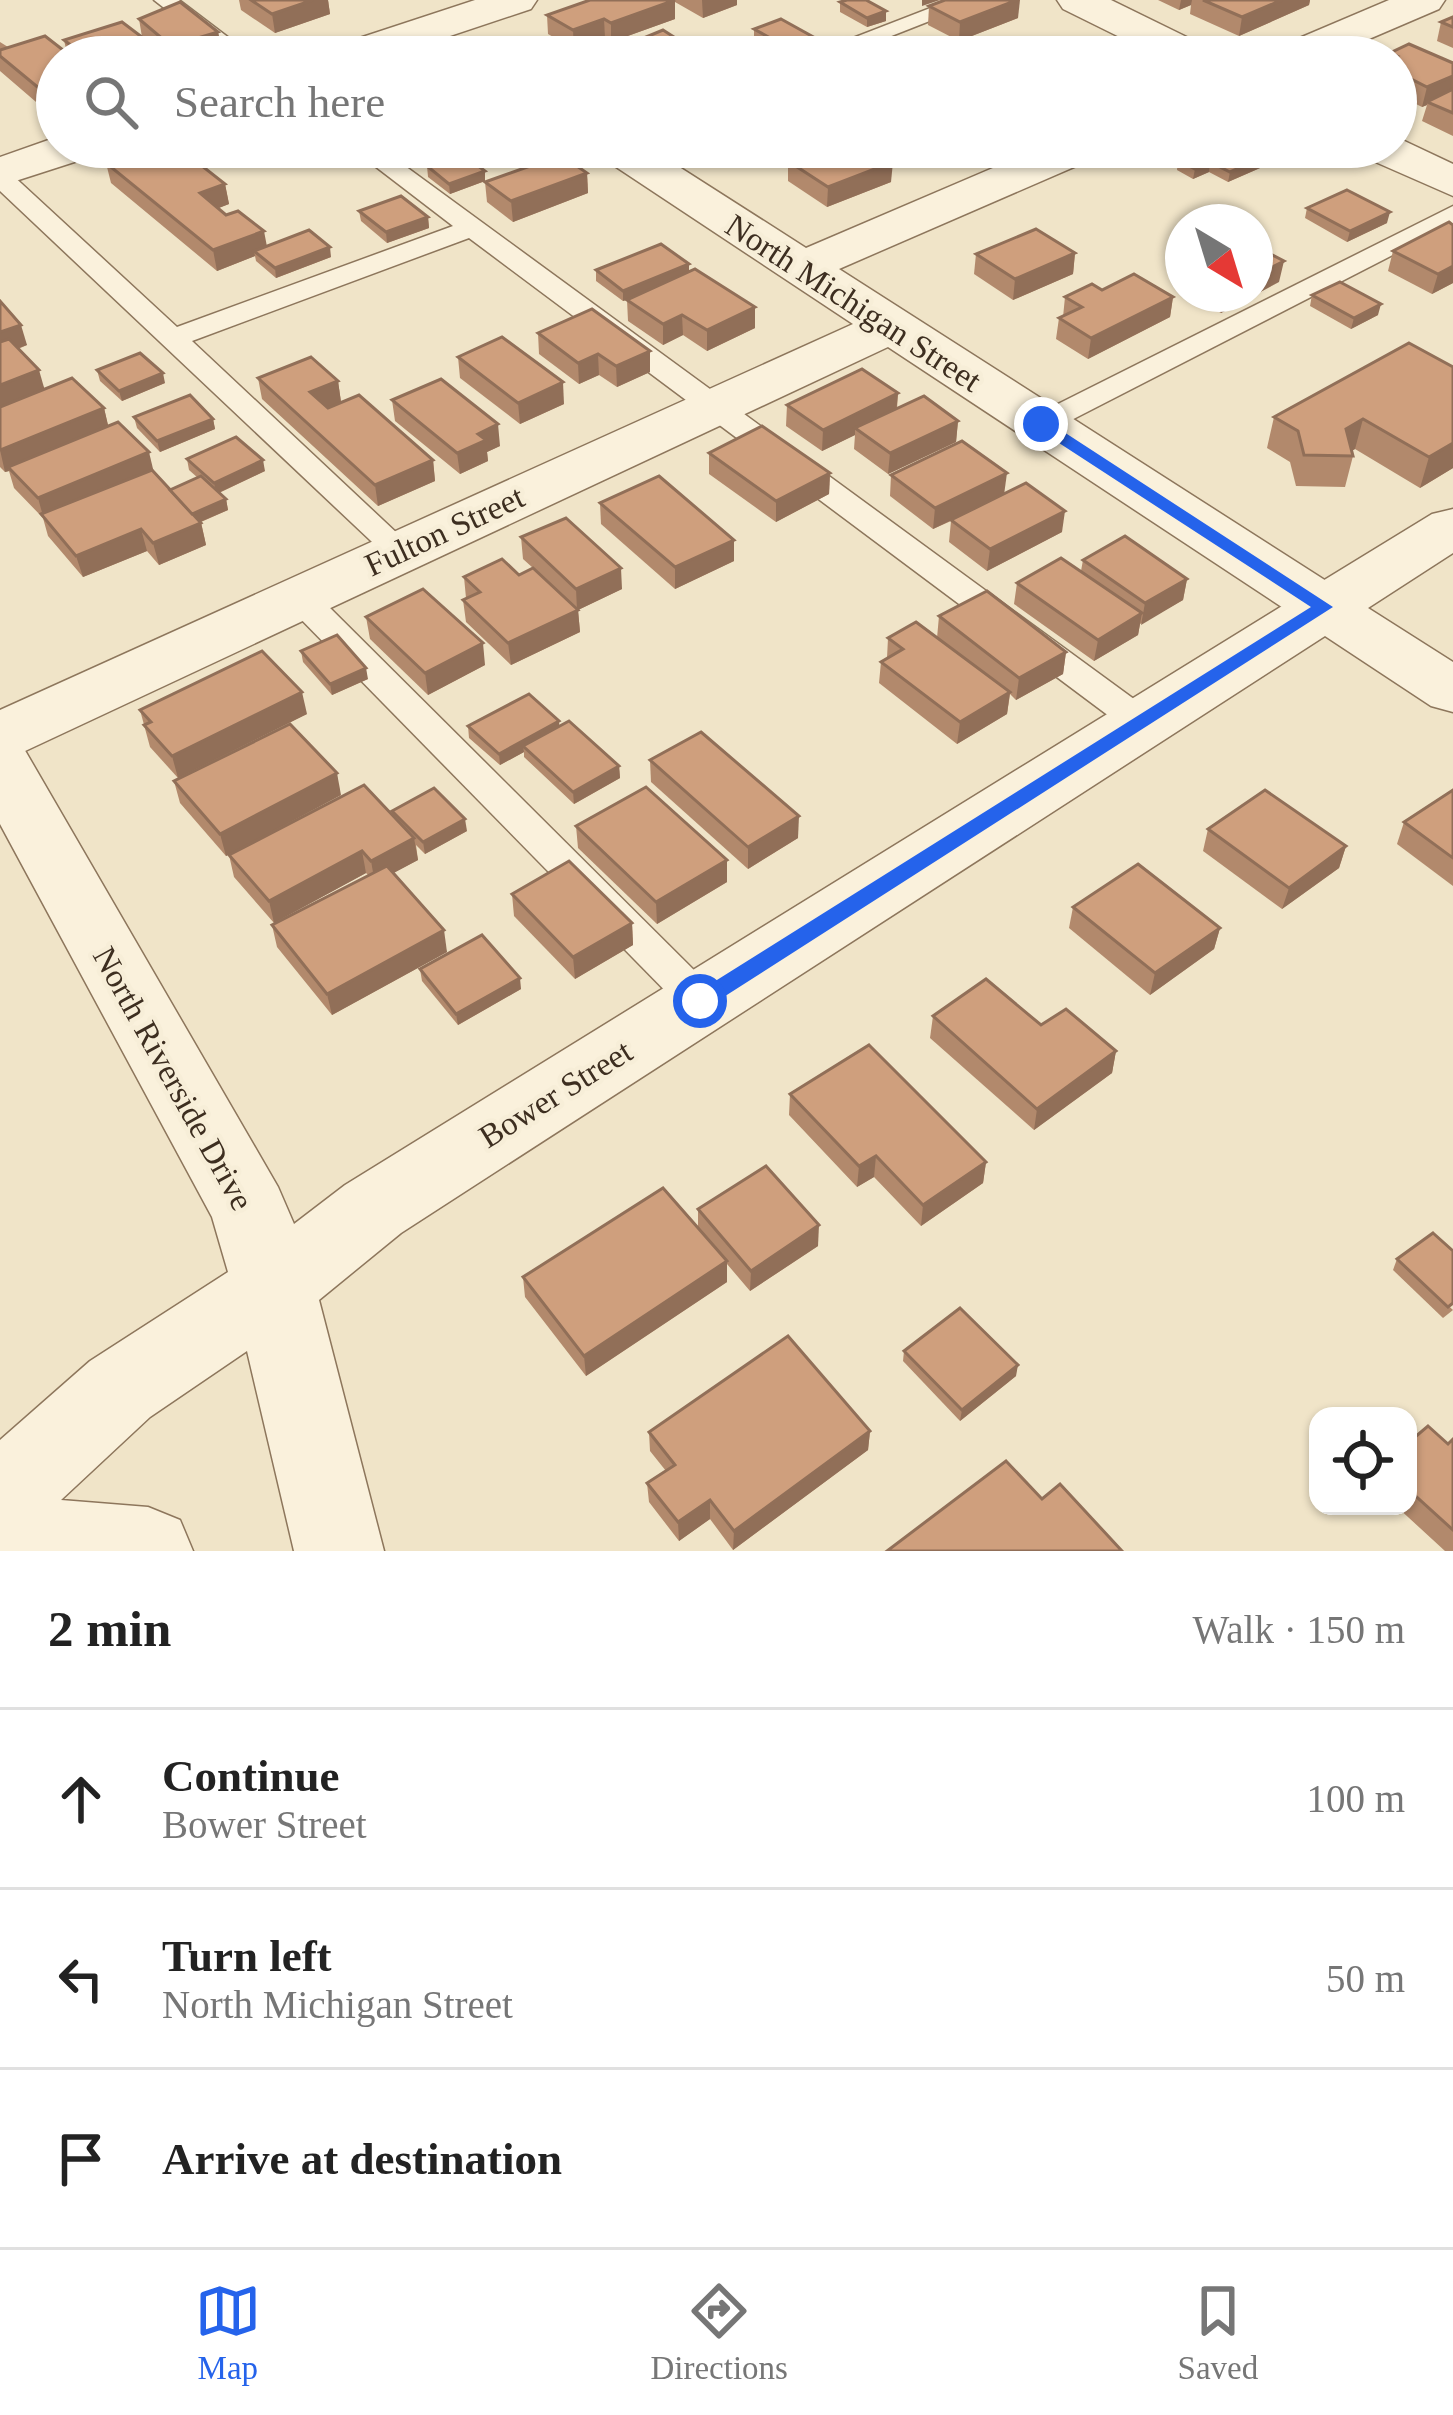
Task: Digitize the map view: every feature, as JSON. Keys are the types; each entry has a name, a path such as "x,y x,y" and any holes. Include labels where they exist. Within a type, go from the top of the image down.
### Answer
{"street":[{"path":"394,0 449,36"},
{"path":"408,36 516,0"},
{"path":"1078,0 1151,36"},
{"path":"1340,36 1424,0"},
{"path":"0,175 36,161"},
{"path":"1417,165 1453,182"},
{"name":"North Michigan Street","path":"649,168 1453,691"},
{"path":"800,268 1032,168"},
{"name":"Fulton Street","path":"0,736 890,326"},
{"name":"Bower Street","path":"0,1497 120,1389 274,1287 373,1209 1453,526"},
{"name":"North Riverside Drive","path":"0,763 250,1211 274,1287 339,1551"},
{"path":"0,1538 148,1551"}],"lane":[{"path":"165,0 214,36"},
{"path":"873,36 972,0"},
{"path":"391,168 1141,722"},
{"path":"0,175 399,550"},
{"path":"1041,424 1453,214"},
{"path":"175,338 472,228"},
{"path":"299,596 700,1001"}],"building":[{"path":"251,0 313,0 272,14"},
{"path":"590,0 675,0 611,23 604,19 573,30 547,15"},
{"path":"866,0 886,11 867,18 840,2"},
{"path":"945,0 1017,0 960,22 929,6"},
{"path":"1203,0 1282,0 1242,17"},
{"path":"180,2 218,32 159,36 139,19"},
{"path":"781,19 812,36 767,36 754,29"},
{"path":"122,22 141,36 77,36"},
{"path":"36,39 36,86 0,56 0,50"},
{"path":"1417,47 1453,63 1453,76 1427,87 1417,82"},
{"path":"1453,89 1453,113 1427,102"},
{"path":"112,168 205,168 225,184 200,193 226,215 238,211 264,231 213,250"},
{"path":"429,168 485,171 449,184"},
{"path":"524,168 580,168 587,173 511,201 485,182"},
{"path":"799,168 877,168 828,187"},
{"path":"1347,190 1390,212 1350,231 1307,208"},
{"path":"401,196 428,217 386,232 359,211"},
{"path":"1449,222 1453,225 1453,266 1438,274 1393,251"},
{"path":"1036,229 1075,253 1015,279 976,254"},
{"path":"309,230 330,247 275,268 254,251"},
{"path":"661,244 689,264 623,291 596,270"},
{"path":"695,269 755,307 707,330 682,315 663,324 627,300"},
{"path":"1134,274 1165,292 1165,301 1091,338 1059,318 1082,307 1065,297 1092,284 1102,290"},
{"path":"1340,282 1381,304 1354,318 1312,295"},
{"path":"0,301 21,325 0,332"},
{"path":"592,309 650,351 616,366 598,354 578,363 538,333"},
{"path":"502,337 563,382 518,403 458,357"},
{"path":"9,339 39,370 0,385 0,342"},
{"path":"1409,343 1453,367 1453,443 1429,457 1363,419 1346,429 1353,456 1304,455 1298,431 1274,417"},
{"path":"140,353 163,373 119,391 97,370"},
{"path":"311,357 338,381 310,392 328,408 359,395 433,460 375,485 258,378"},
{"path":"862,369 898,393 823,430 787,405"},
{"path":"72,378 104,408 0,450 0,407"},
{"path":"441,379 498,424 478,434 486,440 457,453 392,400"},
{"path":"190,395 213,419 157,441 134,417"},
{"path":"924,396 958,421 890,453 855,428"},
{"path":"118,422 149,452 38,498 8,467"},
{"path":"762,426 830,473 776,501 709,453"},
{"path":"236,437 263,460 214,483 187,459"},
{"path":"962,441 1007,473 935,508 891,475"},
{"path":"152,470 201,523 153,543 141,529 76,556 41,514"},
{"path":"201,476 226,499 192,514 170,490"},
{"path":"659,476 734,540 675,567 600,503"},
{"path":"1026,483 1065,511 990,549 951,520"},
{"path":"566,518 621,568 576,589 521,537"},
{"path":"1125,536 1187,579 1145,603 1083,560"},
{"path":"1061,558 1142,613 1098,640 1017,583"},
{"path":"502,559 519,575 533,568 578,610 508,643 463,600 480,592 464,577"},
{"path":"423,589 483,643 425,673 366,617"},
{"path":"987,591 1066,652 1019,678 939,616"},
{"path":"916,622 1010,692 960,722 881,662 903,649 888,638"},
{"path":"337,635 366,668 330,684 301,651"},
{"path":"262,651 302,692 172,756 144,725 151,722 140,710"},
{"path":"529,694 559,721 499,754 468,726"},
{"path":"569,721 619,766 573,792 523,746"},
{"path":"290,724 337,773 220,834 174,781"},
{"path":"701,732 799,816 748,847 650,760"},
{"path":"364,785 414,838 371,861 362,851 269,901 229,855"},
{"path":"646,787 727,860 656,902 576,826"},
{"path":"434,788 465,819 423,842 392,811"},
{"path":"1265,790 1346,846 1289,888 1208,829"},
{"path":"1453,790 1453,858 1404,822"},
{"path":"569,861 632,923 573,957 512,894"},
{"path":"1138,864 1220,928 1155,973 1073,907"},
{"path":"387,866 444,930 327,994 272,925"},
{"path":"482,935 520,978 456,1014 420,969"},
{"path":"986,979 1041,1025 1066,1009 1116,1051 1037,1109 933,1016"},
{"path":"869,1045 986,1162 923,1205 876,1156 859,1166 790,1094"},
{"path":"766,1166 819,1225 751,1271 698,1209"},
{"path":"663,1188 727,1261 584,1356 523,1277"},
{"path":"1433,1233 1453,1251 1453,1303 1448,1307 1397,1259"},
{"path":"960,1308 1018,1365 962,1410 904,1351"},
{"path":"788,1336 870,1431 734,1531 710,1500 678,1522 647,1483 675,1465 649,1432"},
{"path":"1428,1426 1448,1444 1453,1439 1453,1530 1417,1497 1417,1435"},
{"path":"1006,1461 1042,1499 1060,1484 1122,1551 887,1551"}],"route":[{"path":"700,1001 1324,607 1041,424"}]}
